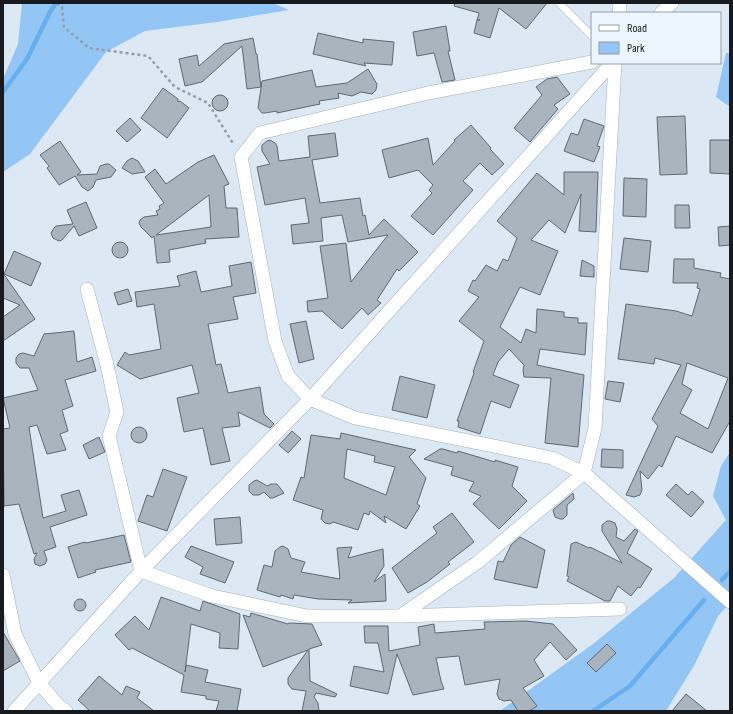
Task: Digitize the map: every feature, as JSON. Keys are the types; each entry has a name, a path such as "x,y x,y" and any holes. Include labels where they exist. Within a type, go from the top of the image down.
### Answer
{"street":[{"path":"663,12 672,3"},
{"path":"591,62 428,93 260,134 241,157 275,342 288,376 310,399 355,418 552,458 584,473 730,602"},
{"path":"14,711 141,571 310,399 612,64"},
{"path":"400,616 478,562 584,473 595,428 613,64"},
{"path":"87,289 107,365 117,412 109,436 141,571"},
{"path":"141,571 212,596 307,616 400,616 620,609"},
{"path":"3,575 15,634 39,683 58,705 66,711"}],"lane":[{"path":"559,3 591,35"}],"path":[{"path":"58,3 62,8 64,27 89,48 148,56 175,87 208,103 241,157"}],"green space":[{"path":"22,3 273,3 289,10 217,22 145,31 106,52 30,154 3,172 3,79 18,44"},
{"path":"726,53 730,53 730,107 716,97"},
{"path":"730,452 730,603 718,616 695,664 666,711 500,711 593,644 674,578 726,520 713,496 721,466"}],"building":[{"path":"455,3 547,3 526,29 499,8 490,38 474,33 479,13 454,6"},
{"path":"446,26 450,51 448,51 455,80 442,82 434,53 417,56 413,32"},
{"path":"318,33 363,43 363,39 394,42 392,65 364,63 366,66 313,54"},
{"path":"253,38 257,54 261,87 247,89 242,46 202,82 185,86 179,59 197,55 199,66 224,44"},
{"path":"368,69 377,84 376,90 372,94 361,92 352,96 338,93 339,98 319,101 320,104 277,113 277,111 262,113 258,108 262,81 312,70 316,87 347,83"},
{"path":"557,77 570,94 554,105 558,109 530,142 514,128 542,95 536,87 547,79"},
{"path":"163,88 178,99 178,102 180,101 189,108 167,138 141,118"},
{"path":"220,95 227,100 228,103 223,110 220,111 213,106 212,103 217,96"},
{"path":"685,116 687,174 660,175 657,117"},
{"path":"130,118 141,130 127,142 116,131"},
{"path":"584,119 604,126 597,146 600,147 594,162 564,151 571,133 578,135"},
{"path":"471,125 504,164 492,175 480,163 463,181 473,190 433,235 411,216 432,193 429,190 433,185 418,170 389,178 382,150 428,138 433,165 455,141 454,140"},
{"path":"335,133 338,156 312,160 320,203 360,198 363,216 365,215 369,235 384,219 418,252 399,271 397,269 377,300 381,303 368,315 362,308 342,329 322,311 308,312 307,301 328,298 320,246 346,243 351,282 388,235 348,242 342,215 321,218 323,241 293,244 291,225 309,223 305,198 265,205 257,167 270,164 262,151 262,145 267,141 270,140 277,146 279,161 310,157 308,136"},
{"path":"710,140 730,140 730,174 710,173"},
{"path":"60,141 81,172 77,175 97,174 100,166 106,164 109,164 116,170 111,177 96,180 93,187 88,191 82,187 75,176 59,185 47,168 49,166 40,155"},
{"path":"214,155 229,184 224,186 226,208 237,208 239,237 205,239 206,243 169,250 170,262 157,263 154,236 152,238 139,223 144,217 158,215 156,211 160,209 159,206 164,203 145,177 155,169 166,184 198,162","holes":["209,195 211,227 156,235"]},
{"path":"132,158 138,161 145,172 132,174 122,168 127,161"},
{"path":"564,172 598,172 596,232 579,231 581,194 565,233 549,220 531,240 558,251 540,295 520,287 500,327 521,343 526,329 536,333 537,309 564,312 564,317 578,318 578,323 587,323 585,355 540,349 537,365 584,375 578,447 545,443 551,378 524,377 524,365 509,349 498,362 493,375 519,385 510,408 491,401 480,434 458,427 459,421 457,421 484,341 459,321 479,297 468,291 473,280 475,281 486,265 497,271 503,259 508,261 517,238 497,221 537,173 564,195"},
{"path":"624,178 647,179 646,217 623,216"},
{"path":"86,202 97,228 79,236 74,226 62,240 59,241 53,238 51,233 56,226 73,224 67,210"},
{"path":"675,205 689,205 690,228 675,228"},
{"path":"730,226 730,245 719,246 718,227"},
{"path":"624,238 651,241 648,272 620,269"},
{"path":"120,242 127,247 128,250 123,257 120,258 113,253 112,250 117,243"},
{"path":"14,251 41,263 31,286 4,274"},
{"path":"674,259 694,259 694,268 721,273 720,277 730,279 730,421 712,453 676,436 662,467 659,465 648,479 640,471 642,490 640,495 634,497 626,495 658,426 652,419 681,365 655,358 654,364 618,359 626,304 676,311 692,316 700,289 697,288 698,283 673,283","holes":["687,363 728,378 708,429 680,413 692,390 682,384"]},
{"path":"582,260 594,266 594,277 580,276"},
{"path":"251,262 256,293 233,297 238,319 208,324 216,365 221,364 228,393 260,387 264,414 274,424 270,428 238,412 240,426 222,428 230,461 211,465 203,428 184,432 177,398 199,393 192,365 140,379 117,365 125,352 129,355 161,349 154,304 137,307 135,292 180,286 177,276 196,271 201,292 232,286 229,266"},
{"path":"3,273 35,319 3,341 3,317 20,305 3,298"},
{"path":"128,289 132,301 118,305 114,293"},
{"path":"306,321 314,359 299,363 290,324"},
{"path":"74,331 77,362 92,357 96,371 65,380 73,406 62,410 68,431 60,434 66,450 47,454 37,425 29,427 43,518 66,511 61,495 79,490 87,515 50,527 56,547 44,551 47,560 45,564 40,566 35,564 34,559 37,553 34,554 19,504 4,506 3,429 10,428 3,398 38,390 29,368 20,368 16,363 16,358 19,354 23,353 34,356 44,334"},
{"path":"400,376 435,385 427,418 392,410"},
{"path":"608,381 624,383 620,402 605,399"},
{"path":"139,427 146,432 147,435 142,442 139,443 132,438 131,435 136,428"},
{"path":"292,431 301,439 288,453 279,445"},
{"path":"341,433 416,450 409,457 426,478 417,504 420,506 406,529 384,516 386,523 370,511 369,515 364,513 358,530 333,522 330,524 325,523 321,519 323,510 293,500 301,477 304,478 311,435 340,439","holes":["347,449 375,456 374,462 395,467 386,495 344,478"]},
{"path":"99,437 105,452 89,459 83,445"},
{"path":"440,449 457,453 458,451 518,467 512,486 527,501 499,529 473,504 481,496 469,491 474,482 451,475 453,467 424,459"},
{"path":"602,449 623,450 623,468 601,467"},
{"path":"163,469 187,477 167,531 138,521 147,495 153,497"},
{"path":"257,480 267,486 277,484 284,493 273,498 270,498 264,492 259,495 253,495 249,491 249,485"},
{"path":"676,484 688,495 692,491 704,502 691,517 666,495"},
{"path":"573,493 574,499 567,505 567,515 563,519 555,517 553,510"},
{"path":"452,513 474,542 448,562 450,564 427,582 408,593 392,568 437,533 433,527"},
{"path":"240,517 242,543 216,545 214,519"},
{"path":"607,521 615,523 617,529 616,537 624,541 635,529 638,531 627,553 652,569 640,588 638,587 631,596 618,586 610,601 605,601 567,581 569,577 567,576 571,544 576,542 589,548 590,547 622,563 602,531 602,525"},
{"path":"124,535 131,562 95,570 96,572 78,578 68,547 85,542"},
{"path":"520,537 545,550 537,588 494,579 498,561 503,562 511,545"},
{"path":"191,546 234,562 225,583 200,574 203,567 185,557"},
{"path":"283,546 288,549 291,558 305,562 301,572 340,579 337,548 352,547 348,558 383,549 384,566 374,582 385,574 386,601 348,603 352,600 318,599 294,595 293,599 281,595 280,597 257,590 264,565 272,567 275,551"},
{"path":"161,597 200,611 203,601 240,614 238,649 219,648 220,633 191,624 185,672 186,665 208,670 205,682 241,689 237,711 216,711 219,701 206,699 206,696 181,692 184,675 132,648 129,650 115,635 135,616 149,630"},
{"path":"78,599 82,599 86,605 82,611 78,611 74,607 74,603"},
{"path":"251,613 288,624 312,624 322,645 309,649 310,681 337,694 335,697 316,693 314,697 318,703 319,711 302,711 306,691 292,689 288,684 288,678 308,650 263,667 243,615 250,617"},
{"path":"526,621 553,624 577,650 566,660 550,642 534,660 544,676 523,688 537,706 529,711 518,711 511,700 504,701 499,699 497,694 500,679 465,685 459,656 436,658 444,689 413,695 397,654 388,694 350,686 354,666 384,672 378,643 365,643 364,626 388,626 389,651 420,645 418,627 434,624 435,633 485,629 484,622"},
{"path":"3,632 20,661 3,671"},
{"path":"607,644 616,653 596,672 587,663"},
{"path":"99,676 122,695 126,686 140,692 137,698 154,711 90,711 78,700"},
{"path":"686,694 707,711 672,711"}],"waterway":[{"path":"3,92 27,59 56,3"},
{"path":"722,580 730,571"},
{"path":"593,711 630,686 704,600"}]}
